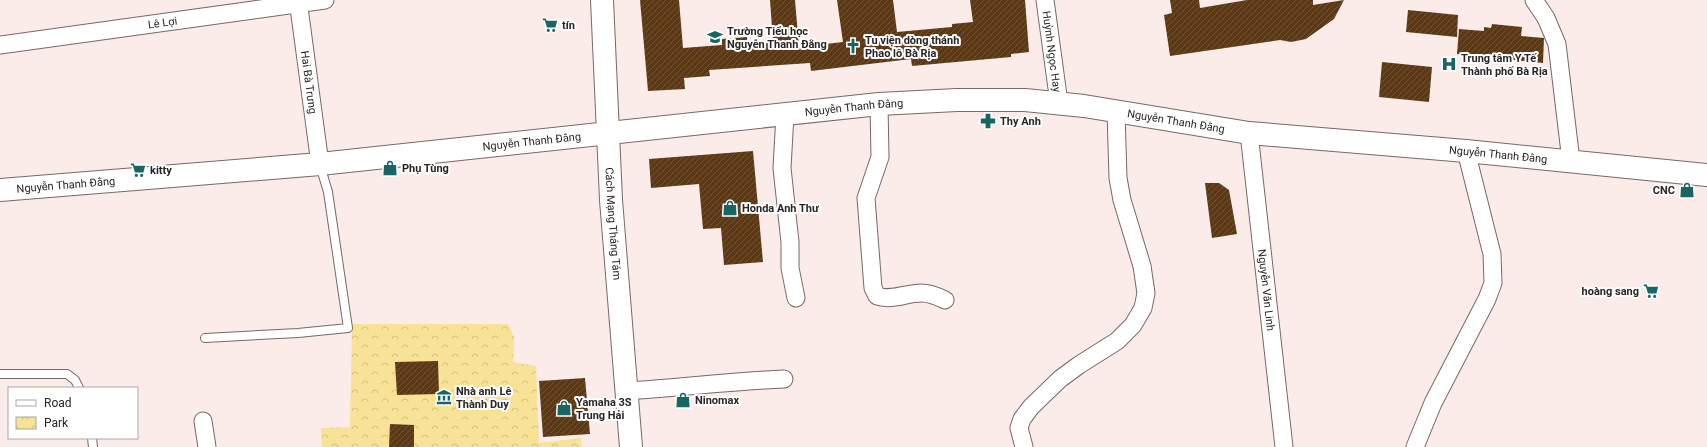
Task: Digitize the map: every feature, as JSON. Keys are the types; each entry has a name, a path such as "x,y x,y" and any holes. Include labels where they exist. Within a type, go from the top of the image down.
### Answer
{"main road":[{"name":"Cách Mạng Tháng Tám","path":"602,0 608,133 630,447"},
{"name":"Nguyễn Thanh Đằng","path":"0,190 320,164 880,104 957,100 1025,100 1059,103 1249,133 1466,151 1707,175"}],"street":[{"name":"Lê Lợi","path":"0,44 298,2 325,0"},
{"name":"Huỳnh Ngọc Hay","path":"1045,0 1059,103"},
{"path":"1534,0 1546,18 1557,44 1571,161"},
{"name":"Hai Bà Trưng","path":"298,2 320,164"},
{"path":"880,104 880,157 866,198 873,288 877,296 885,298 920,293 932,294 945,300"},
{"path":"1024,447 1019,428 1022,419 1031,407 1060,379 1117,341 1133,325 1143,308 1146,293 1142,266 1122,200 1118,178 1116,112"},
{"path":"785,114 782,168 784,199 790,242 790,268 796,298"},
{"name":"Nguyễn Văn Linh","path":"1249,133 1284,447"},
{"path":"1415,447 1432,403 1487,299 1493,283 1492,254 1466,151"},
{"path":"626,391 679,388 740,380 784,379"},
{"path":"203,421 207,447"}],"lane":[{"path":"205,338 298,334 348,328 328,192 320,164"},
{"path":"0,374 67,374 75,380 78,387"}],"green space":[{"name":"Nhà anh Lê Thành Duy","path":"352,324 508,324 514,337 513,362 536,366 539,443 581,438 582,447 322,447 321,428 350,427"}],"building":[{"path":"640,0 679,0 683,48 722,45 722,39 747,37 747,44 773,42 770,0 795,0 799,47 843,42 837,0 893,0 897,32 952,27 952,24 973,22 970,0 1025,0 1029,52 1011,54 1011,57 912,66 911,59 811,71 810,63 709,70 710,76 684,78 685,89 648,91"},
{"path":"1170,0 1199,0 1200,8 1247,0 1313,0 1313,5 1344,0 1334,19 1306,39 1291,42 1280,40 1170,56 1164,15 1172,13"},
{"path":"1408,10 1458,15 1457,37 1406,32"},
{"path":"1492,24 1522,27 1521,36 1544,38 1543,63 1457,54 1459,29 1484,31 1484,27 1491,28"},
{"path":"1382,62 1432,67 1429,102 1379,97"},
{"name":"Honda Anh Thư","path":"753,151 763,262 724,265 721,228 703,229 699,184 651,188 649,159"},
{"path":"1205,183 1219,183 1229,190 1237,234 1212,238"},
{"path":"438,361 439,394 397,395 395,362"},
{"name":"Yamaha 3S Trung Hải","path":"585,378 590,434 543,437 539,381"},
{"path":"390,424 414,425 414,447 389,447"}],"place":[{"name":"tín","path":"550,25"},
{"name":"Trường Tiểu học Nguyễn Thanh Đằng","path":"715,37"},
{"name":"Tu viện dòng thánh Phao lô Bà Rịa","path":"853,46"},
{"name":"Trung tâm Y Tế Thành phố Bà Rịa","path":"1449,64"},
{"name":"Thy Anh","path":"988,121"},
{"name":"Phụ Tùng","path":"390,168"},
{"name":"kitty","path":"138,170"},
{"name":"CNC","path":"1687,190"},
{"name":"Honda Anh Thư","path":"730,208"},
{"name":"hoàng sang","path":"1651,291"},
{"name":"Nhà anh Lê Thành Duy","path":"444,397"},
{"name":"Ninomax","path":"683,400"},
{"name":"Yamaha 3S Trung Hải","path":"564,408"}]}
